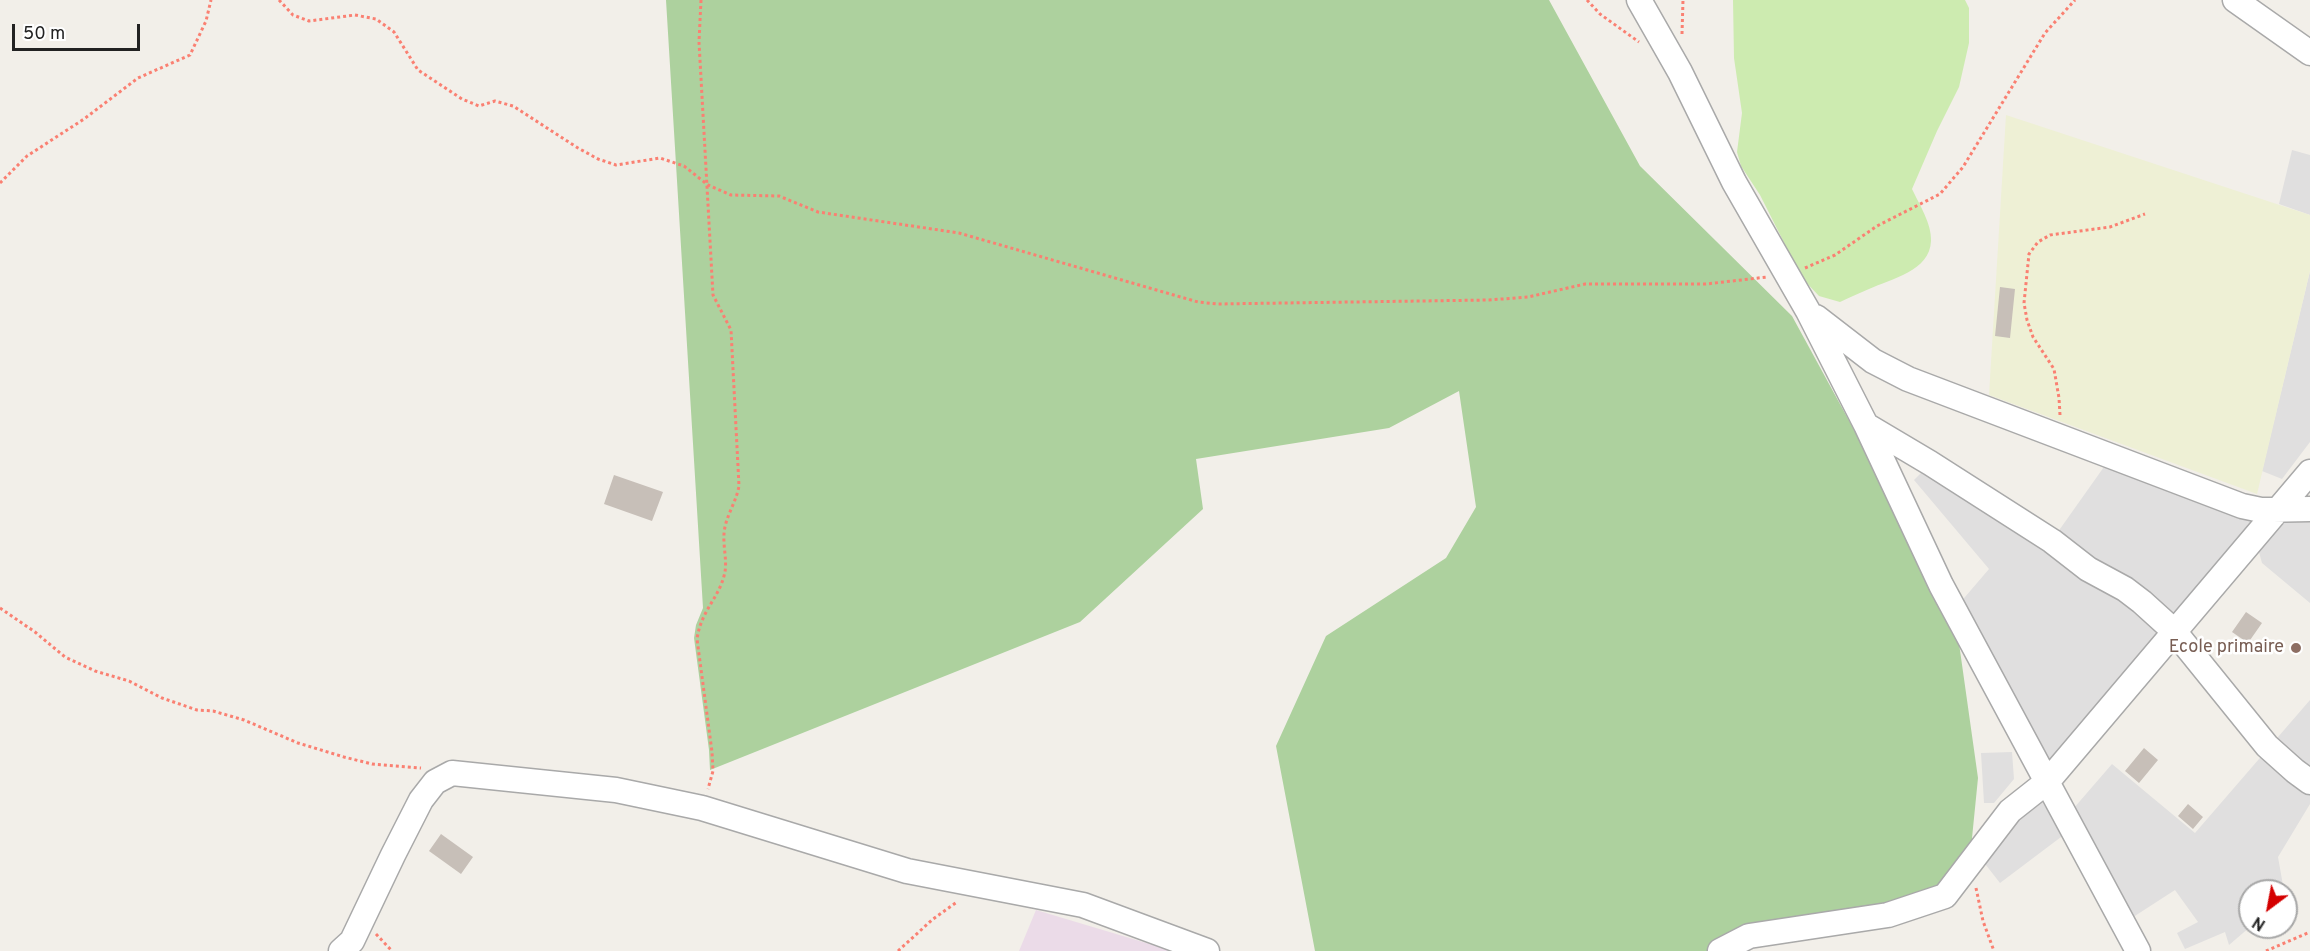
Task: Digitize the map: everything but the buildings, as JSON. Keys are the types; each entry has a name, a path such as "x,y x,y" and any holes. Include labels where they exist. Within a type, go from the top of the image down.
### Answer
{"street":[{"path":"1639,0 1680,72 1734,182 1808,311 1866,425 1941,585 2138,951"},
{"path":"2235,0 2310,53"},
{"path":"1808,311 1873,361 1908,379 2242,506 2261,510 2310,509"},
{"path":"1866,425 2052,541 2088,569 2125,589 2174,631 2267,746 2310,782"},
{"path":"1720,951 1749,936 1888,915 1946,896 2010,811 2048,781 2309,475"},
{"path":"341,951 352,941 421,800 435,783 452,773 616,790 702,808 907,871 1083,905 1207,951"}],"path":[{"path":"0,183 27,156 138,78 190,55 206,21 211,0"},
{"path":"279,0 293,15 309,21 355,15 375,19 394,32 418,70 462,99 478,106 495,101 513,106 578,148 598,159 616,165 660,158 684,166 708,185 731,195 779,196 818,212 959,233 1198,302 1217,304 1489,300 1528,297 1584,284 1706,284 1786,275 1835,255 1877,226 1940,194 1963,167 2044,33 2074,0"},
{"path":"701,0 699,42 713,295 730,330 739,486 724,533 725,573 721,586 706,609 699,626 697,639 713,771 702,808"},
{"path":"1587,0 1600,14 1645,46"},
{"path":"2065,438 2060,422 2054,369 2033,338 2027,320 2024,303 2030,254 2038,242 2050,235 2110,227 2145,214"},
{"path":"0,608 35,632 65,657 95,671 129,681 162,699 197,710 213,711 244,720 298,743 344,757 372,764 452,773"},
{"path":"1976,859 1975,880 1983,921 1994,951"},
{"path":"898,951 933,919 981,885"},
{"path":"2266,951 2310,932"}],"shaded area":[{"path":"2292,150 2310,155 2310,215 2279,204"},
{"path":"2310,271 2310,442 2282,479 2262,471"},
{"path":"2111,457 2242,507 2261,527 2040,774 1953,611 1989,569 1914,480 1933,461 2055,536"},
{"path":"2310,501 2310,603 2262,563 2257,545"},
{"path":"2310,700 2310,804 2278,857 2282,879 2238,879 2238,937 2229,945 2225,932 2185,949 2177,933 2198,922 2175,890 2124,923 2067,816 2112,764 2195,833"},
{"path":"2012,752 2014,779 1994,803 1984,803 1981,753"},
{"path":"2039,798 2065,834 2000,883 1982,860 2003,828"},
{"path":"1036,910 1173,951 1019,951"}],"green space":[{"path":"666,0 1549,0 1640,166 1792,316 1955,615 1978,778 1972,857 1942,893 1714,951 1315,951 1276,746 1326,636 1446,558 1476,507 1459,391 1389,428 1196,459 1203,509 1080,622 710,770 694,638 696,625 703,608"},
{"path":"1733,0 1965,0 1969,8 1969,43 1959,87 1912,189 1925,214 1931,234 1929,251 1917,267 1840,302 1819,296 1802,278 1760,195 1741,166 1737,152 1742,113 1734,58"},
{"path":"2006,115 2310,215 2310,271 2257,494 1989,395"}],"place":[{"name":"Ecole primaire","path":"2296,648"}]}
